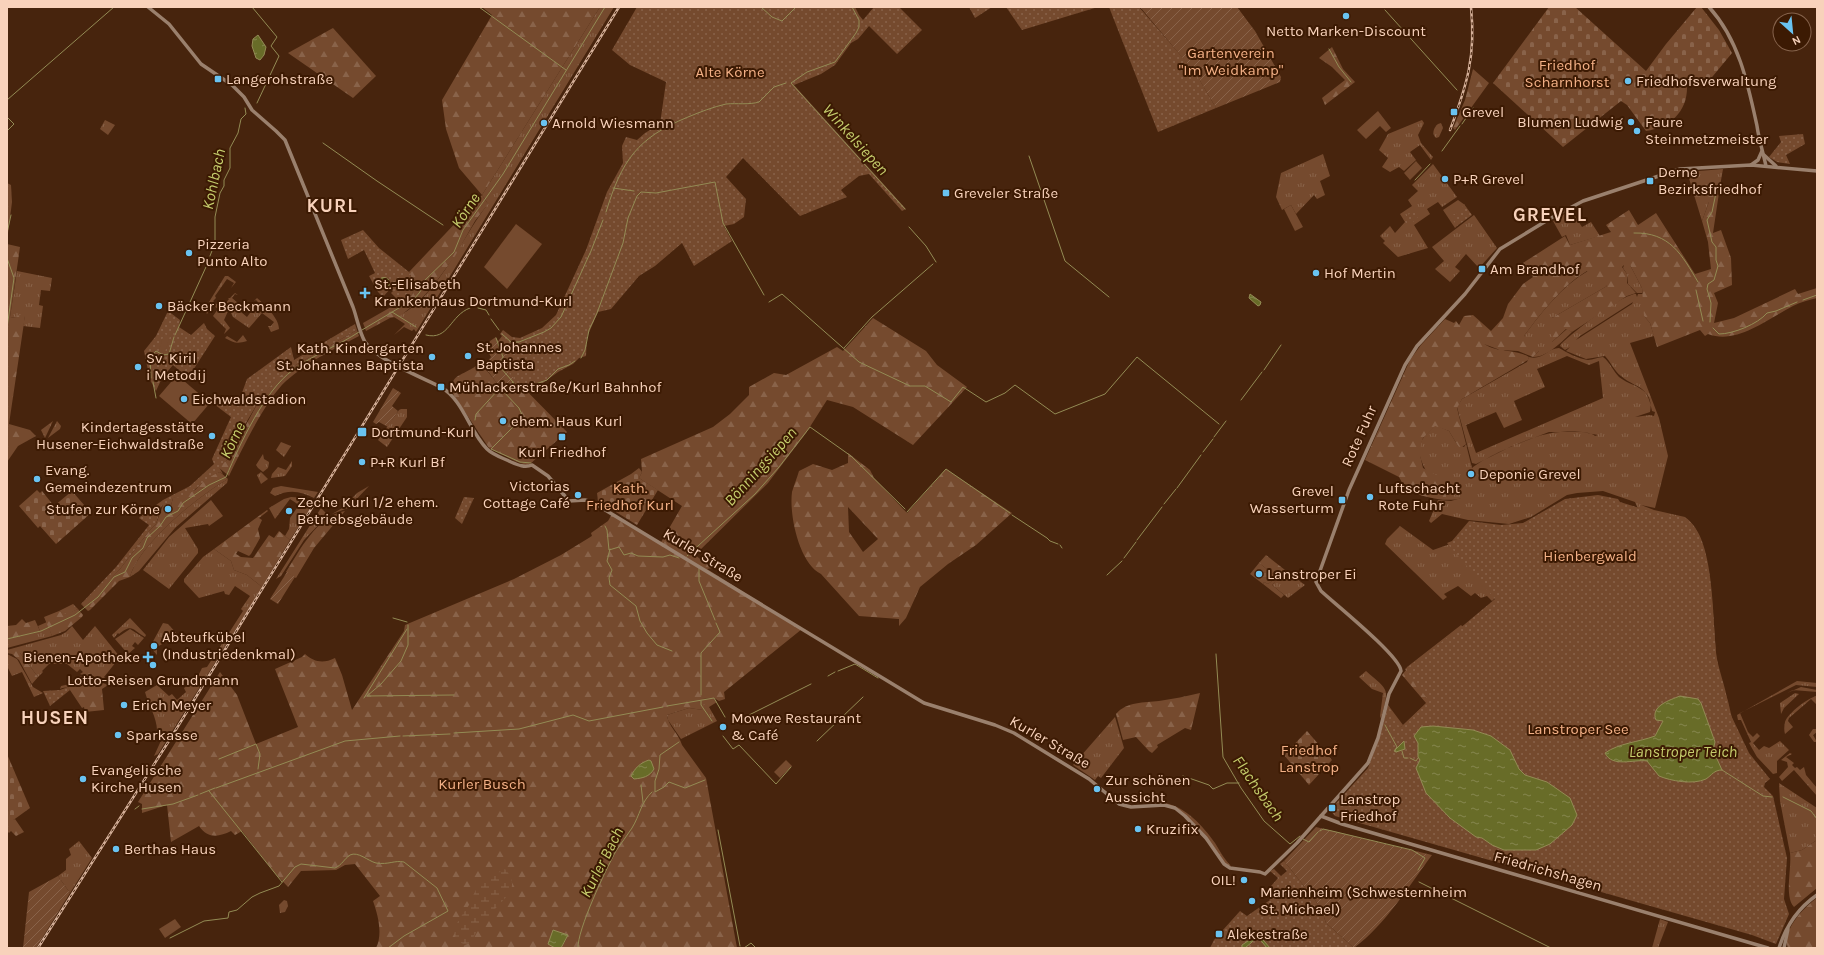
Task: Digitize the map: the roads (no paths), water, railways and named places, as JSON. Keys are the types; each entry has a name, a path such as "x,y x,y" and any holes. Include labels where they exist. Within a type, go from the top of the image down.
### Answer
{"main road":[{"name":"Kurler Straße","path":"148,7 173,29 201,64 229,82 255,114 280,134 287,144 362,335 368,345 377,354 441,387 450,394 458,404 474,432 490,452 522,466 532,465 548,476 569,501 585,500 592,502 924,703 995,725 1014,733 1089,779 1116,803 1131,807 1164,805 1175,808 1185,816 1206,838 1224,864 1230,868 1265,874 1297,843 1321,816"},
{"path":"1709,7 1726,30 1738,55 1747,82 1766,166"},
{"path":"1750,165 1758,160 1763,152"},
{"path":"1763,152 1776,166"},
{"name":"Rote Fuhr","path":"1321,816 1370,760 1378,738 1389,694 1401,669 1384,648 1318,589 1316,582 1350,488 1399,377 1417,346 1449,312 1500,249 1550,218 1583,201 1680,169 1750,165 1776,166 1817,171"},
{"name":"Friedrichshagen","path":"1321,816 1354,828 1768,948"},
{"path":"1780,948 1785,932 1799,910 1817,895"},
{"path":"1784,948 1788,928"}],"water":[{"path":"258,35 266,47 264,55 260,60 256,58 252,46 253,39"},
{"path":"382,278 386,278 388,279 388,287 382,288 379,285 379,281"},
{"path":"1250,294 1261,302 1260,305 1258,306 1249,298"},
{"name":"Lanstroper Teich","path":"1680,696 1698,699 1701,703 1715,742 1713,750 1722,770 1715,772 1701,781 1682,782 1659,776 1647,761 1618,762 1608,758 1605,753 1616,747 1655,736 1663,721 1656,720 1655,715 1658,707 1671,699"},
{"name":"Lanstroper See","path":"1433,726 1473,730 1491,736 1510,750 1519,769 1525,775 1547,782 1570,798 1577,815 1572,825 1550,844 1536,850 1504,850 1492,845 1482,838 1476,837 1450,818 1426,793 1416,768 1420,760 1418,757 1418,743 1414,736 1421,727"},
{"path":"1404,741 1405,749 1396,752 1395,750"},
{"path":"649,760 651,761 654,769 652,772 646,777 634,779 631,776 634,771 640,764"},
{"path":"553,930 568,935 561,948 555,948 548,944"},
{"path":"1258,934 1270,948 1267,948 1258,937 1245,948 1242,948 1242,945"}],"waterway":[{"path":"7,100 114,7"},
{"name":"Kohlbach","path":"252,7 277,37 271,46 279,56 257,103"},
{"path":"479,7 566,70"},
{"name":"Körne","path":"362,330 414,299 420,292 423,282 454,252 463,230 503,174 605,7"},
{"path":"761,7 772,17 782,21 796,7"},
{"name":"Winkelsiepen","path":"852,7 859,20 859,27 835,62 807,72 791,83 905,209"},
{"path":"1385,10 1457,90"},
{"path":"1329,49 1339,67 1351,82"},
{"name":"Alte Körne","path":"606,212 618,178 626,165 634,153 656,133 702,111 726,104 747,104 759,102 774,87 786,83"},
{"name":"Kohlbach","path":"210,256 215,243 215,217 220,193 230,168 230,148 238,133 241,119 246,114 245,108"},
{"path":"1462,124 1473,108"},
{"path":"7,117 14,124 7,131"},
{"path":"1442,151 1460,126"},
{"path":"323,143 443,225"},
{"path":"1029,156 1065,261 1109,297"},
{"path":"1415,180 1430,164"},
{"path":"581,358 585,350 589,330 597,313 623,243 628,218 637,196 641,192 656,193 715,182 723,223 764,295"},
{"path":"613,188 634,191"},
{"path":"1710,322 1711,303 1707,289 1708,284 1714,280 1718,266 1716,260 1716,247 1712,242 1707,220 1712,212 1716,193"},
{"path":"7,233 11,215"},
{"name":"Alte Körne","path":"502,334 511,342 519,342 551,328 561,317 591,251 603,220"},
{"path":"909,227 926,246 936,262"},
{"path":"1634,233 1657,236 1674,247 1698,282"},
{"path":"7,258 14,278 7,328"},
{"path":"844,348 872,317 933,264"},
{"name":"Kohlbach","path":"175,335 206,267"},
{"path":"1696,290 1703,321"},
{"path":"769,302 782,294 859,362 910,386 925,386 951,402 963,387 986,402 1005,393 1015,385 1055,414 1105,394 1137,357 1219,424"},
{"path":"1803,300 1817,295"},
{"path":"1713,328 1719,334 1725,334 1738,330 1758,321 1767,313 1776,311 1797,302"},
{"name":"Alte Körne","path":"426,335 434,336 445,331 463,311 470,308"},
{"name":"Alte Körne","path":"478,308 486,310 489,315"},
{"name":"Alte Körne","path":"392,312 416,327"},
{"name":"Alte Körne","path":"491,319 499,330"},
{"name":"Körne","path":"7,639 41,631 75,615 98,597 114,577 125,572 132,558 143,548 147,538 160,526 166,517 178,511 183,503 209,485 226,477 238,449 254,419 272,391 282,379 301,364 359,332"},
{"name":"Kohlbach","path":"151,378 150,358 156,351 163,355 169,354 174,337"},
{"path":"496,338 503,357 500,367 513,382 516,391 547,380 558,369 575,361"},
{"path":"1264,370 1281,345"},
{"path":"1241,400 1262,372"},
{"name":"Kohlbach","path":"153,382 156,398"},
{"path":"506,392 513,382"},
{"path":"475,420 476,414 499,389 502,390 519,408 523,417 491,449 520,462 531,463"},
{"path":"1214,437 1226,421"},
{"name":"Bönningsiepen","path":"687,556 755,494 779,467 810,427 851,456 905,509"},
{"path":"1203,452 1213,439"},
{"path":"1177,488 1201,455"},
{"name":"Bönningsiepen","path":"907,512 946,469 1010,513"},
{"path":"1164,504 1176,489"},
{"path":"1137,540 1162,507"},
{"name":"Bönningsiepen","path":"1012,515 1050,541 1058,544"},
{"name":"Bönningsiepen","path":"605,526 607,530 609,550 619,547 624,555 631,553 638,556 663,557 670,555 679,558"},
{"path":"1124,558 1136,542"},
{"path":"610,549 607,561 612,570 609,578 610,585 636,606 640,621 647,633 657,645 672,651"},
{"path":"1107,575 1122,561"},
{"path":"699,568 699,581 715,620"},
{"path":"393,618 407,622"},
{"path":"701,695 701,653 720,632 716,623"},
{"path":"408,625 408,645 401,661 381,684 367,696 454,695"},
{"path":"364,698 407,629"},
{"name":"Flachsbach","path":"1216,654 1223,757 1241,788 1264,821 1290,844 1300,836"},
{"path":"838,671 855,664 878,678"},
{"path":"828,676 835,672"},
{"path":"743,718 811,684"},
{"path":"817,741 863,697"},
{"path":"667,706 714,698 725,717"},
{"path":"701,701 701,705 712,721"},
{"path":"454,733 519,729 573,715 589,721 663,707"},
{"path":"1385,725 1397,747 1394,751 1396,752"},
{"path":"403,736 450,734"},
{"path":"216,788 345,741 400,736"},
{"path":"723,736 733,749 739,745 776,784 791,767"},
{"name":"Kurler Bach","path":"679,742 660,755 659,769 655,781 655,792 669,782 685,788 705,780"},
{"path":"219,759 256,744 260,754 258,769"},
{"path":"1402,751 1404,758 1408,758"},
{"path":"1410,758 1416,761 1418,758"},
{"path":"1722,770 1763,796 1772,797"},
{"path":"1183,776 1209,785 1213,789 1227,783 1239,783"},
{"path":"641,785 643,802"},
{"path":"200,794 215,788"},
{"path":"209,791 282,882"},
{"name":"Kurler Bach","path":"578,948 579,939 587,914 606,871 616,851 635,823 645,800 652,792"},
{"path":"142,809 173,804 198,795"},
{"path":"1783,797 1811,811 1817,819"},
{"path":"135,809 139,806"},
{"name":"Flachsbach","path":"1320,831 1323,829 1412,850 1425,858 1418,870"},
{"path":"718,830 740,946"},
{"name":"Flachsbach","path":"1303,839 1309,842 1318,832"},
{"path":"170,938 204,921 228,918 229,912 237,910 252,897 279,886 295,867 301,864 335,868 350,855 356,854 376,863 404,862 437,888 448,911 404,936 388,948"},
{"name":"Flachsbach","path":"1419,882 1551,948"},
{"path":"744,948 751,943 756,948"}],"railway":[{"path":"38,948 172,736 619,7"},
{"path":"1450,130 1469,70 1472,41 1471,7"}],"place":[{"name":"Netto Marken-Discount","path":"1346,16"},
{"name":"Langerohstraße","path":"218,79"},
{"name":"Friedhofsverwaltung","path":"1628,81"},
{"name":"Grevel","path":"1454,112"},
{"name":"Blumen Ludwig","path":"1631,122"},
{"name":"Arnold Wiesmann","path":"544,123"},
{"name":"Faure Steinmetzmeister","path":"1637,131"},
{"name":"P+R Grevel","path":"1445,179"},
{"name":"Derne Bezirksfriedhof","path":"1650,181"},
{"name":"Greveler Straße","path":"946,193"},
{"name":"Pizzeria Punto Alto","path":"189,253"},
{"name":"Am Brandhof","path":"1482,269"},
{"name":"Hof Mertin","path":"1316,273"},
{"name":"St.-Elisabeth Krankenhaus Dortmund-Kurl","path":"365,293"},
{"name":"Bäcker Beckmann","path":"159,306"},
{"name":"St. Johannes Baptista","path":"468,356"},
{"name":"Kath. Kindergarten St. Johannes Baptista","path":"432,357"},
{"name":"Sv. Kiril i Metodij","path":"138,367"},
{"name":"Mühlackerstraße/Kurl Bahnhof","path":"441,387"},
{"name":"Eichwaldstadion","path":"184,399"},
{"name":"ehem. Haus Kurl","path":"503,421"},
{"name":"Dortmund-Kurl","path":"362,432"},
{"name":"Kindertagesstätte Husener-Eichwaldstraße","path":"212,436"},
{"name":"Kurl Friedhof","path":"562,437"},
{"name":"P+R Kurl Bf","path":"362,462"},
{"name":"Deponie Grevel","path":"1471,474"},
{"name":"Evang. Gemeindezentrum","path":"37,479"},
{"name":"Victorias Cottage Café","path":"578,495"},
{"name":"Luftschacht Rote Fuhr","path":"1370,497"},
{"name":"Grevel Wasserturm","path":"1342,500"},
{"name":"Stufen zur Körne","path":"168,509"},
{"name":"Zeche Kurl 1/2 ehem. Betriebsgebäude","path":"289,511"},
{"name":"Lanstroper Ei","path":"1259,574"},
{"name":"Abteufkübel (Industriedenkmal)","path":"154,646"},
{"name":"Bienen-Apotheke","path":"148,657"},
{"name":"Lotto-Reisen Grundmann","path":"153,665"},
{"name":"Erich Meyer","path":"124,705"},
{"name":"Mowwe Restaurant & Café","path":"723,727"},
{"name":"Sparkasse","path":"118,735"},
{"name":"Evangelische Kirche Husen","path":"83,779"},
{"name":"Zur schönen Aussicht","path":"1097,789"},
{"name":"Lanstrop Friedhof","path":"1332,808"},
{"name":"Kruzifix","path":"1138,829"},
{"name":"Berthas Haus","path":"116,849"},
{"name":"OIL!","path":"1244,880"},
{"name":"Marienheim (Schwesternheim St. Michael)","path":"1252,901"},
{"name":"Alekestraße","path":"1219,934"}],"district":[{"name":"KURL","path":"332,205"},
{"name":"GREVEL","path":"1550,214"},
{"name":"HUSEN","path":"55,717"}],"park label":[{"name":"Gartenverein \"Im Weidkamp\"","path":"1231,62"},
{"name":"Friedhof Scharnhorst","path":"1567,74"},
{"name":"Kath. Friedhof Kurl","path":"630,496"},
{"name":"Hienbergwald","path":"1590,556"},
{"name":"Friedhof Lanstrop","path":"1309,758"},
{"name":"Kurler Busch","path":"482,784"}]}
